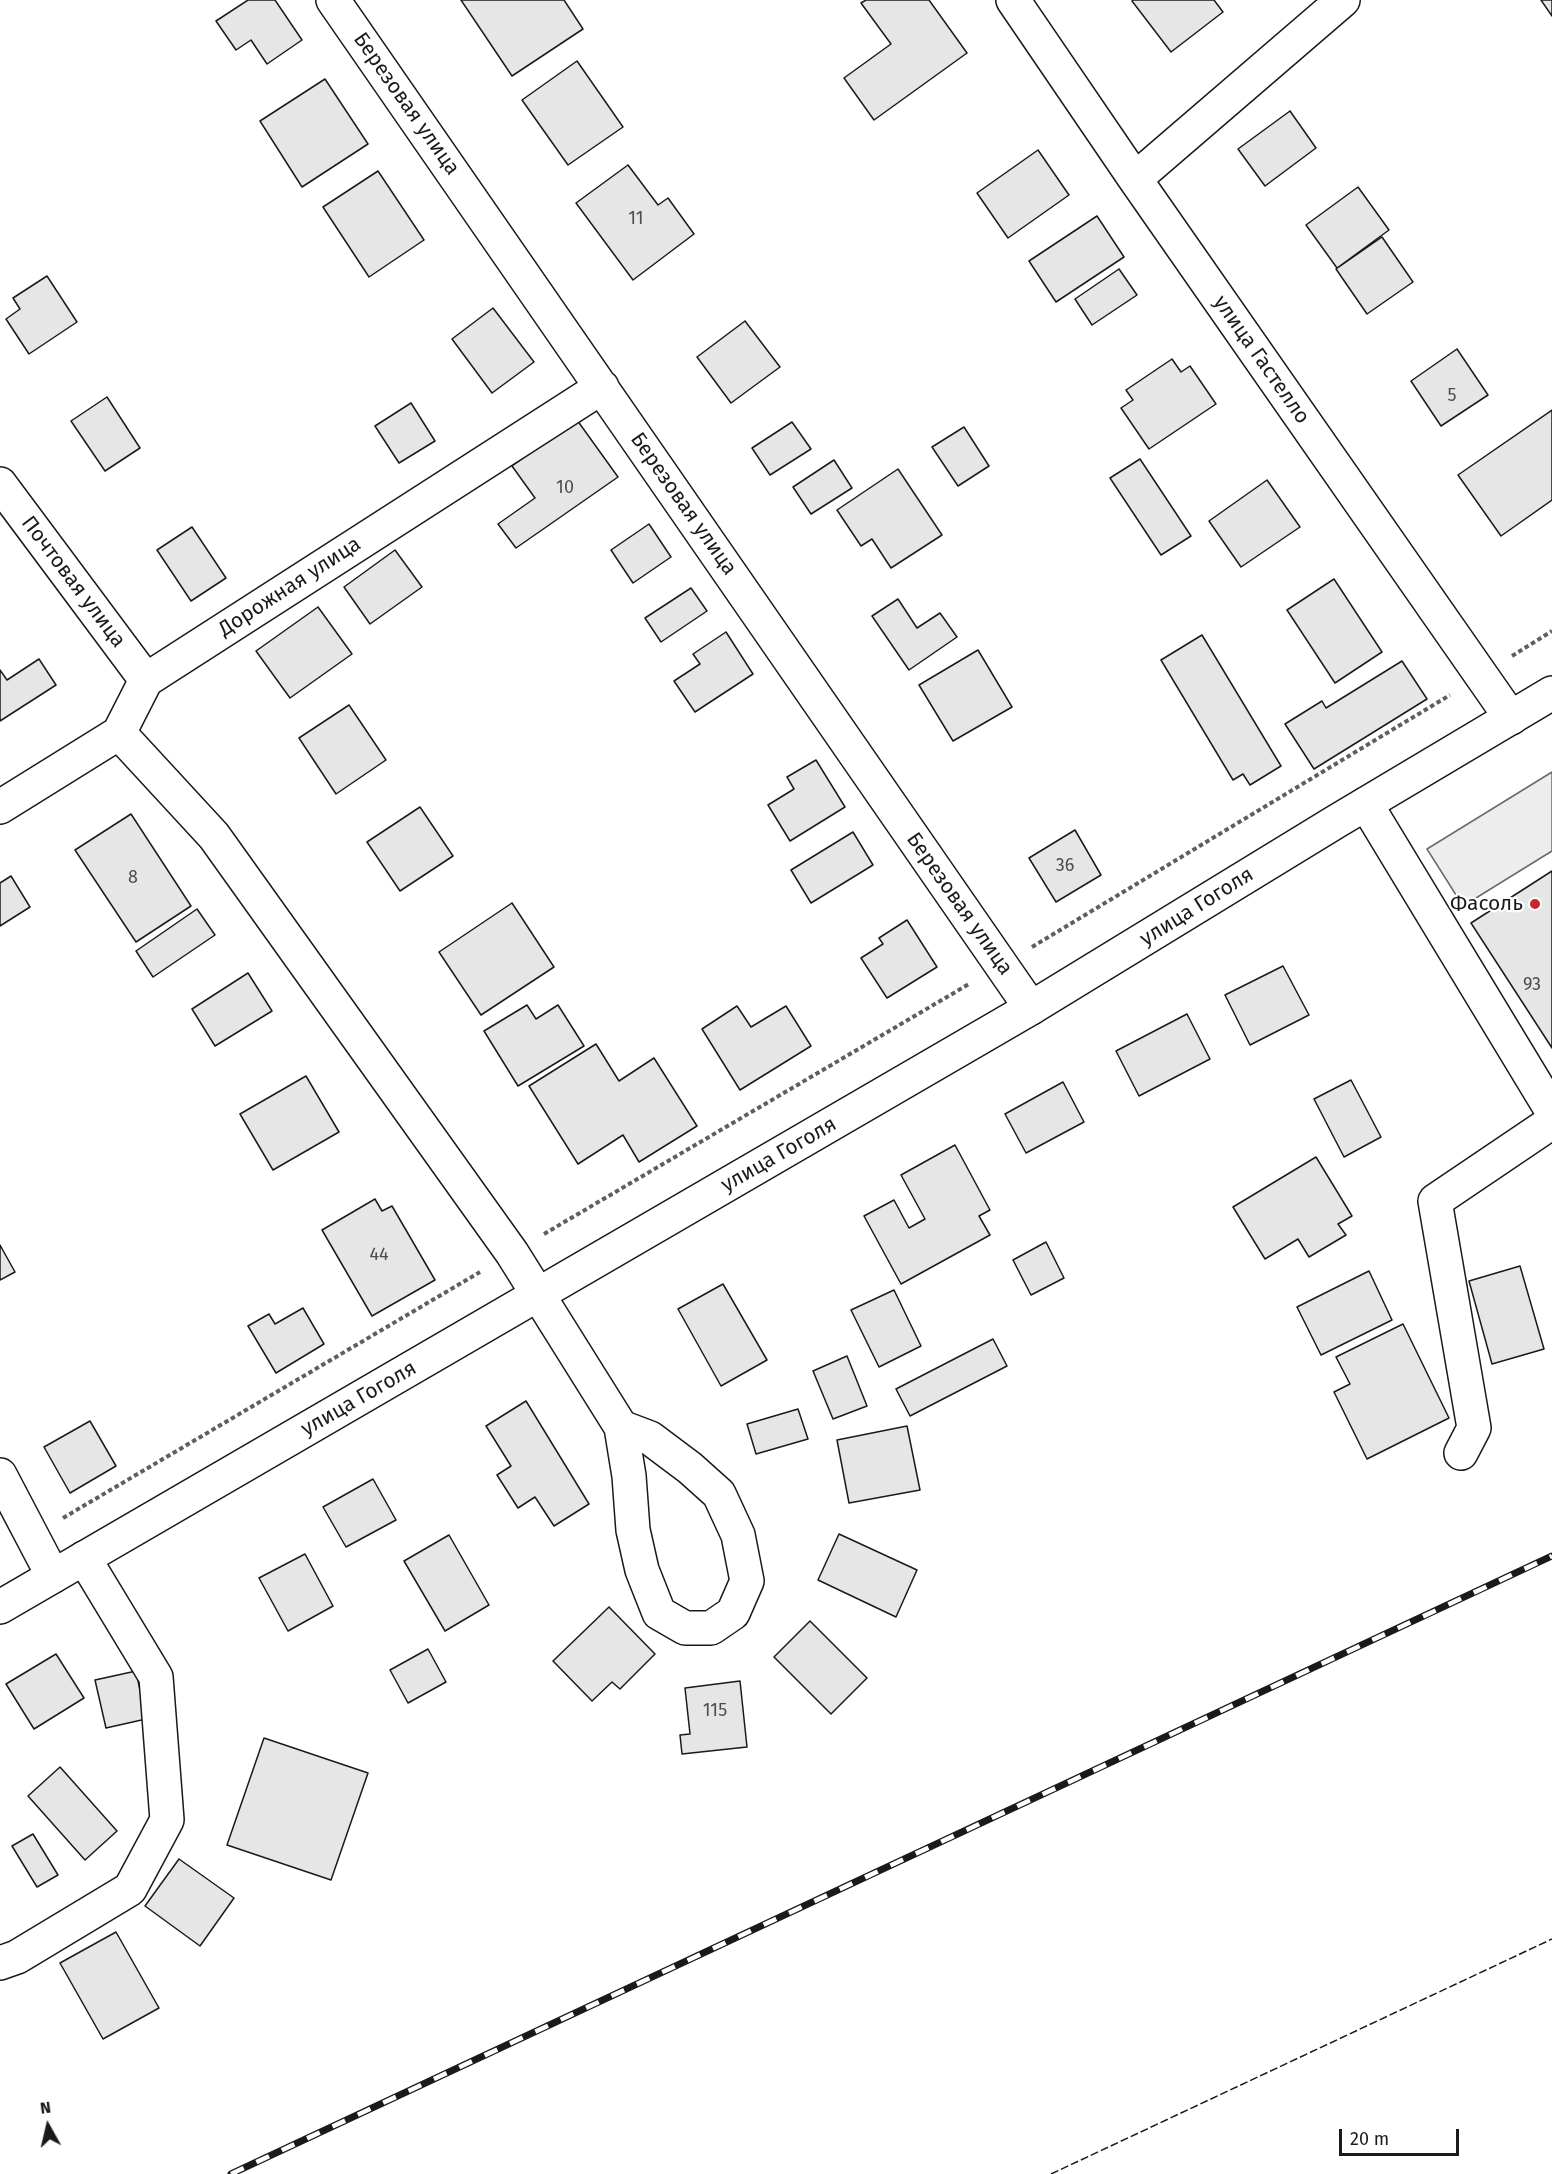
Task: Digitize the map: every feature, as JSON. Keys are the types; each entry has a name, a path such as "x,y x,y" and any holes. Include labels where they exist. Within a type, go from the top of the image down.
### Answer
{"street":[{"name":"Березовая улица","path":"333,0 1031,1008"},
{"name":"улица Гастелло","path":"1013,0 1511,718"},
{"path":"1135,179 1343,0"},
{"name":"Дорожная улица","path":"146,680 602,387"},
{"name":"Почтовая улица","path":"0,484 146,680"},
{"path":"0,807 119,733 146,680"},
{"name":"улица Гоголя","path":"0,1607 1031,1008 1552,693"},
{"path":"119,733 214,836 512,1253 621,1427 629,1476 633,1530 642,1570 659,1613 685,1628 711,1628 733,1613 747,1581 738,1535 719,1494 705,1481 650,1438 621,1427"},
{"path":"1366,804 1552,1111"},
{"path":"1461,1453 1474,1428 1435,1201 1552,1122"},
{"path":"0,1476 53,1576"},
{"path":"0,1963 17,1957 130,1889 167,1820 156,1677 84,1558"}],"path":[{"path":"32,1535 1001,965 1552,631"}],"shaded area":[{"path":"1552,772 1552,851 1463,906 1427,849"}],"building":[{"path":"248,0 275,0 302,40 267,64 251,40 236,50 216,21"},
{"path":"461,0 564,0 583,29 512,76"},
{"path":"866,0 929,0 967,53 874,120 844,78 891,44 861,3"},
{"path":"1133,0 1214,0 1223,12 1171,52"},
{"path":"1541,0 1552,0 1552,16"},
{"path":"577,61 623,127 568,165 522,100"},
{"path":"325,79 368,144 302,187 260,121"},
{"path":"1290,111 1316,148 1265,186 1238,149"},
{"path":"1038,150 1069,195 1008,238 977,193"},
{"path":"628,165 658,205 668,198 694,234 633,280 576,203"},
{"path":"378,171 424,240 369,277 323,207"},
{"path":"1358,187 1389,230 1337,268 1306,225"},
{"path":"1097,216 1124,257 1056,302 1029,261"},
{"path":"1382,237 1413,282 1367,314 1336,269"},
{"path":"1119,269 1137,295 1092,325 1075,299"},
{"path":"47,276 77,322 29,354 6,319 20,309 13,298"},
{"path":"493,308 534,362 492,393 452,339"},
{"path":"745,321 780,367 731,403 697,357"},
{"path":"1457,349 1488,395 1441,426 1411,381"},
{"path":"1172,359 1181,372 1190,366 1216,404 1149,449 1121,408 1133,400 1126,390"},
{"path":"107,397 140,448 105,471 71,421"},
{"path":"411,403 435,441 399,463 375,426"},
{"path":"1552,410 1552,500 1501,536 1458,475"},
{"path":"577,420 618,477 516,548 498,524 535,498 512,466"},
{"path":"792,422 811,449 770,475 752,448"},
{"path":"964,427 989,466 958,486 932,447"},
{"path":"1140,459 1191,536 1161,555 1110,478"},
{"path":"834,460 852,488 811,514 793,487"},
{"path":"898,469 942,535 891,568 872,539 861,546 837,510"},
{"path":"1267,480 1300,527 1241,567 1209,521"},
{"path":"649,524 671,557 633,583 611,550"},
{"path":"192,527 226,578 191,601 157,550"},
{"path":"395,550 422,587 370,624 344,587"},
{"path":"1334,579 1382,652 1335,683 1287,610"},
{"path":"691,588 707,611 661,642 645,618"},
{"path":"898,599 917,628 940,613 957,637 909,670 872,616"},
{"path":"318,607 352,654 290,698 256,651"},
{"path":"726,632 753,674 695,712 674,681 700,664 693,654"},
{"path":"1202,635 1281,766 1250,785 1243,774 1233,780 1161,660"},
{"path":"978,650 1012,707 953,741 919,685"},
{"path":"39,659 56,685 0,721 0,670 7,680"},
{"path":"1402,661 1427,699 1314,769 1285,724 1322,701 1326,708"},
{"path":"349,705 386,760 336,794 299,738"},
{"path":"816,760 845,807 790,841 768,805 794,789 787,777"},
{"path":"420,807 453,856 400,891 367,842"},
{"path":"131,814 191,906 136,942 75,850"},
{"path":"1075,830 1101,875 1056,902 1029,858"},
{"path":"853,832 873,865 811,903 791,870"},
{"path":"1552,871 1552,1048 1471,923"},
{"path":"11,876 30,907 0,926 0,883"},
{"path":"512,903 554,967 481,1015 439,952"},
{"path":"197,909 215,935 153,977 136,951"},
{"path":"907,920 937,967 887,998 861,958 883,944 879,938"},
{"path":"1283,966 1309,1015 1250,1045 1225,995"},
{"path":"248,973 272,1011 215,1046 192,1009"},
{"path":"527,1005 536,1019 558,1005 584,1046 518,1086 484,1031"},
{"path":"737,1006 751,1027 786,1006 811,1046 740,1090 702,1029"},
{"path":"1187,1014 1210,1059 1139,1096 1116,1051"},
{"path":"596,1044 619,1081 654,1058 697,1126 639,1162 623,1135 578,1164 529,1086"},
{"path":"306,1076 339,1132 273,1170 240,1114"},
{"path":"1351,1080 1381,1137 1344,1157 1314,1099"},
{"path":"1063,1082 1084,1122 1026,1153 1005,1114"},
{"path":"955,1145 990,1210 979,1216 990,1235 901,1284 864,1216 894,1200 909,1228 925,1219 901,1175"},
{"path":"1316,1157 1352,1216 1338,1224 1346,1235 1309,1257 1298,1239 1265,1259 1233,1207"},
{"path":"375,1199 382,1211 392,1206 435,1280 372,1316 322,1230"},
{"path":"1046,1242 1064,1278 1031,1295 1013,1260"},
{"path":"0,1245 15,1272 0,1280"},
{"path":"1520,1266 1544,1349 1492,1364 1469,1281"},
{"path":"1369,1271 1392,1320 1321,1355 1297,1307"},
{"path":"723,1284 767,1360 721,1386 678,1309"},
{"path":"894,1290 921,1346 879,1367 851,1310"},
{"path":"303,1308 324,1344 276,1373 248,1326 269,1314 275,1324"},
{"path":"1403,1324 1449,1418 1367,1459 1334,1392 1350,1384 1336,1357"},
{"path":"993,1339 1007,1366 910,1416 896,1389"},
{"path":"847,1356 867,1406 833,1419 813,1371"},
{"path":"526,1401 589,1504 554,1526 535,1497 518,1508 497,1475 511,1466 486,1426"},
{"path":"798,1409 808,1439 756,1454 747,1424"},
{"path":"90,1421 116,1466 70,1493 44,1447"},
{"path":"907,1426 920,1490 849,1503 837,1440"},
{"path":"373,1479 396,1520 346,1547 323,1507"},
{"path":"839,1534 917,1570 896,1617 818,1580"},
{"path":"449,1535 489,1605 445,1631 404,1561"},
{"path":"305,1554 333,1606 288,1631 259,1578"},
{"path":"609,1607 655,1654 620,1689 612,1682 592,1701 553,1661"},
{"path":"810,1621 867,1678 831,1714 774,1657"},
{"path":"428,1649 446,1682 408,1703 390,1670"},
{"path":"56,1654 84,1698 34,1729 6,1684"},
{"path":"136,1671 146,1719 106,1728 95,1680"},
{"path":"740,1681 747,1747 682,1754 680,1735 690,1734 685,1688"},
{"path":"264,1738 368,1773 331,1880 227,1845"},
{"path":"60,1767 117,1831 85,1860 28,1796"},
{"path":"33,1834 58,1875 37,1887 12,1846"},
{"path":"179,1859 234,1898 200,1946 145,1906"},
{"path":"116,1932 159,2008 103,2039 60,1963"}],"railway":[{"path":"231,2174 1552,1556"}],"fence":[{"path":"1051,2174 1552,1939"}],"place":[{"name":"Фасоль","path":"1535,904"}]}
